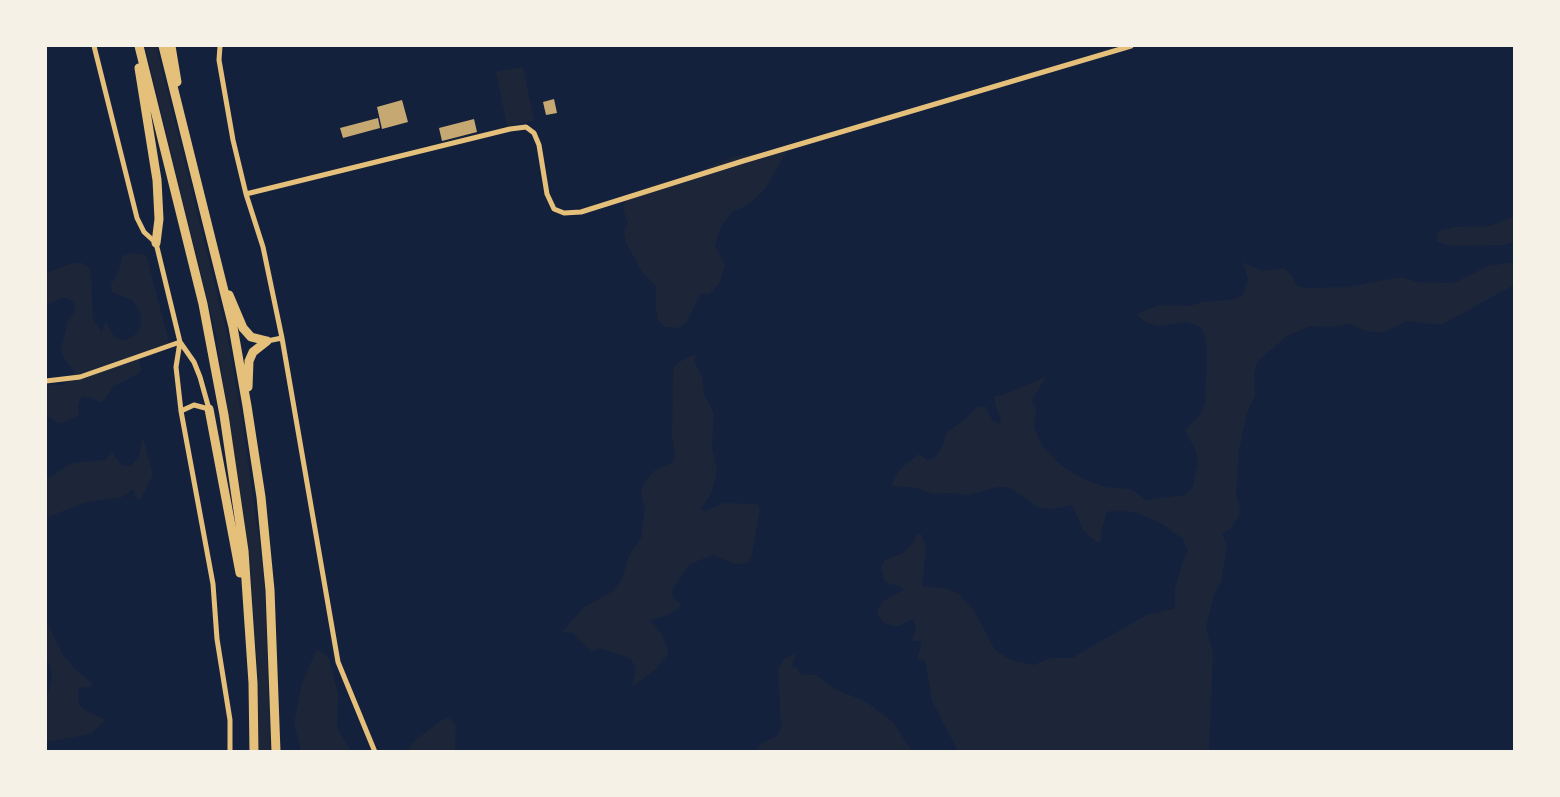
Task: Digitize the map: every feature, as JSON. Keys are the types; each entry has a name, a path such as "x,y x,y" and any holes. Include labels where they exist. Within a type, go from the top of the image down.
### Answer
{"highway":[{"path":"137,46 157,180 159,219 156,243"},
{"path":"137,46 213,348 237,496 250,627 254,751"},
{"path":"163,46 233,327 247,406 261,497 270,590 276,751"},
{"path":"171,46 190,153"},
{"path":"217,265 243,328 251,337 267,341"},
{"path":"247,406 249,361 253,352 267,341"},
{"path":"209,410 250,627"}],"street":[{"path":"94,46 136,218 144,232 156,243 180,342 194,362 209,410"},
{"path":"220,46 219,60 246,194 263,247 282,338 335,649 375,751"},
{"path":"246,194 527,127 534,133 539,145 547,194 554,209 564,213 580,212 1131,46"},
{"path":"267,341 282,338"},
{"path":"46,381 80,377 180,342"},
{"path":"180,342 176,367 181,411 213,584 217,639 230,720 230,751"},
{"path":"181,411 194,405 209,410"}],"shaded area":[{"path":"145,46 156,46 227,334 262,563 270,751 259,751 258,675 250,562 216,335"},
{"path":"523,67 534,121 507,126 496,72"},
{"path":"788,149 765,189 747,206 733,211 721,226 715,246 725,265 720,282 709,295 701,293 686,323 679,328 665,327 658,321 656,286 642,272 626,243 624,232 628,224 623,209 626,199 631,193 686,177 733,157"},
{"path":"1514,217 1514,242 1502,245 1453,246 1437,242 1438,231 1454,227 1489,226"},
{"path":"133,253 146,255 169,341 163,350 139,360 141,370 138,374 114,386 102,403 90,397 82,397 78,404 79,415 58,423 46,415 46,384 63,385 74,376 74,371 61,350 68,320 75,311 73,302 67,298 46,305 46,273 73,263 82,263 89,267 93,320 102,332 106,322 114,336 120,340 128,339 136,334 141,325 141,315 133,301 112,292 111,284 119,271 122,256"},
{"path":"1243,262 1262,271 1283,268 1292,275 1296,285 1306,288 1348,287 1401,277 1418,282 1449,283 1488,266 1514,262 1514,285 1441,325 1406,321 1382,333 1362,330 1351,324 1334,327 1310,326 1287,336 1257,362 1254,374 1255,396 1247,413 1239,450 1236,494 1240,506 1239,516 1231,528 1222,534 1227,546 1221,582 1214,595 1206,628 1213,652 1209,751 958,751 932,701 925,660 917,659 922,641 912,641 916,629 914,620 893,626 884,623 878,615 878,608 883,601 903,590 900,586 884,580 881,567 885,560 903,553 917,534 921,534 926,548 922,586 958,593 974,610 995,650 1011,660 1034,665 1050,658 1072,658 1146,615 1173,609 1175,588 1188,551 1183,539 1162,524 1138,513 1120,510 1107,512 1101,541 1098,543 1083,530 1072,505 1052,509 1037,507 1009,487 997,487 968,495 933,494 918,488 891,486 899,470 917,455 927,460 934,459 947,432 977,407 985,406 993,421 1000,424 995,396 1046,377 1032,400 1036,411 1034,427 1042,445 1061,465 1083,479 1106,487 1131,489 1146,500 1185,495 1192,488 1198,463 1196,451 1185,430 1200,415 1205,403 1207,350 1203,330 1197,325 1185,322 1160,326 1147,323 1136,314 1160,305 1190,306 1242,296 1248,280"},
{"path":"692,355 696,356 694,360 702,378 704,394 714,413 712,447 717,470 712,492 701,509 706,511 723,503 758,504 760,510 751,558 747,563 735,564 713,555 690,564 672,590 673,597 680,603 679,608 666,616 650,620 661,633 668,654 657,668 632,687 636,668 630,658 599,648 591,652 573,633 562,632 583,608 613,591 622,579 629,555 641,538 645,508 641,495 643,485 654,471 671,463 675,458 672,436 673,370 677,363"},
{"path":"143,437 153,475 140,500 136,499 133,489 122,497 84,503 48,517 46,521 46,476 50,477 71,463 106,460 111,451 122,466 131,466 139,457"},
{"path":"46,620 63,655 91,682 91,687 78,688 79,705 105,720 91,734 46,742 46,701 52,679 46,659"},
{"path":"317,649 329,658 338,695 337,728 351,751 301,751 294,723 302,683"},
{"path":"796,653 791,667 797,668 800,674 816,675 839,691 865,701 892,721 912,751 756,751 761,744 777,736 781,728 778,668 784,659"},
{"path":"449,718 456,725 455,751 407,751 413,742 442,720"}],"building":[{"path":"554,99 557,113 546,115 543,102"},
{"path":"402,100 408,122 382,129 377,107"},
{"path":"378,118 380,128 343,138 340,128"},
{"path":"474,119 477,132 442,141 439,128"}]}
